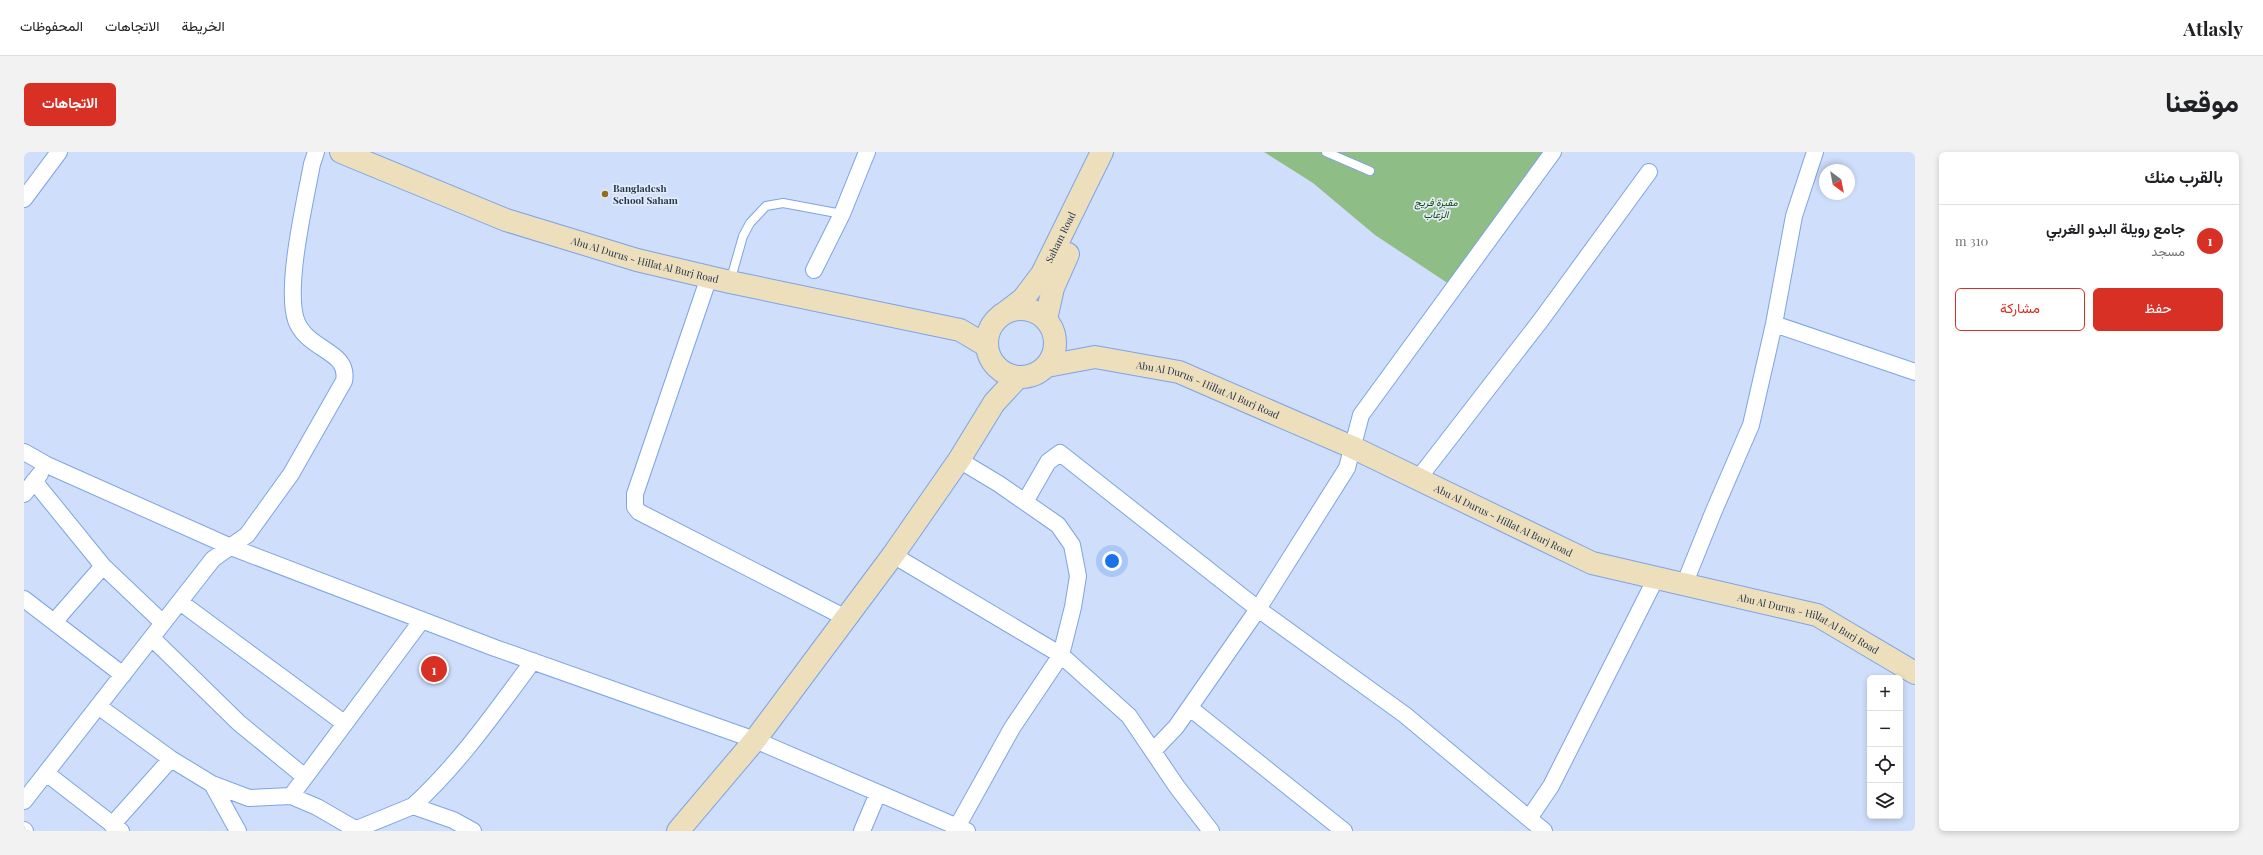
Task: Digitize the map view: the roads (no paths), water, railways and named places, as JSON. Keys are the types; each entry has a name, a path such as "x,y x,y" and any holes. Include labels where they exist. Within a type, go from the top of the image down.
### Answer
{"main road":[{"name":"Abu Al Durus - Hillat Al Burj Road","path":"341,152 506,220 637,260 730,282 960,330 987,346"},
{"name":"Saham Road","path":"1001,316 1023,299 1042,274 1102,152"},
{"name":"Saham Road","path":"1050,327 1057,277 1118,152"},
{"path":"1020,309 1034,311 1050,327 1053,357 1047,366 1034,374 1018,377 1007,374 997,367 990,357 987,346 989,332 1001,316 1020,309"},
{"name":"Abu Al Durus - Hillat Al Burj Road","path":"960,330 1001,316"},
{"name":"Abu Al Durus - Hillat Al Burj Road","path":"1050,327 1095,357"},
{"name":"Abu Al Durus - Hillat Al Burj Road","path":"1047,366 1095,357 1179,372 1352,447 1592,563 1817,615 1915,673"},
{"path":"994,403 997,367"},
{"path":"678,831 755,740 893,555 959,460 994,403 1018,377"}],"street":[{"path":"24,200 59,152"},
{"path":"24,801 213,559 247,536 291,474 344,381 345,374 341,361 310,341 301,331 296,319 294,305 294,268 312,164 316,152"},
{"path":"814,270 842,214 867,152"},
{"path":"1153,751 1176,727 1258,609 1347,468 1361,415 1553,152"},
{"path":"1684,585 1751,425 1774,324 1794,216 1815,152"},
{"path":"1418,479 1541,320 1649,172"},
{"path":"709,277 635,494 635,507 639,512 846,618"},
{"path":"1774,324 1915,372"},
{"path":"24,452 47,465 231,547 533,661 755,740 962,829 1012,728 1060,655 1073,607 1078,576 1072,545 1058,525 959,460"},
{"path":"1025,502 1048,462 1060,453 1077,464 1258,609 1405,715 1544,831"},
{"path":"47,465 29,488 102,566 163,624"},
{"path":"893,555 1060,655 1129,716 1211,831"},
{"path":"54,622 102,566"},
{"path":"1530,818 1551,786 1656,578"},
{"path":"24,599 123,675"},
{"path":"180,602 344,723"},
{"path":"291,796 422,620"},
{"path":"152,638 239,723 305,777"},
{"path":"98,706 171,759 212,784 250,798 291,796 317,807 354,830 413,806 432,789 467,747 533,661"},
{"path":"1190,708 1344,831"},
{"path":"46,773 117,828 171,759"},
{"path":"212,784 238,831"},
{"path":"862,831 878,793"},
{"path":"413,806 453,820 473,831"}],"lane":[{"path":"1326,152 1370,171"},
{"path":"730,282 743,236 750,224 766,206 783,203 842,214"}],"place":[{"name":"Bangladesh School Saham","path":"605,194"},
{"name":"جامع رويلة البدو الغربي","path":"434,669"}],"park label":[{"name":"مقبرة فريج الزعاب","path":"1436,208"}]}
